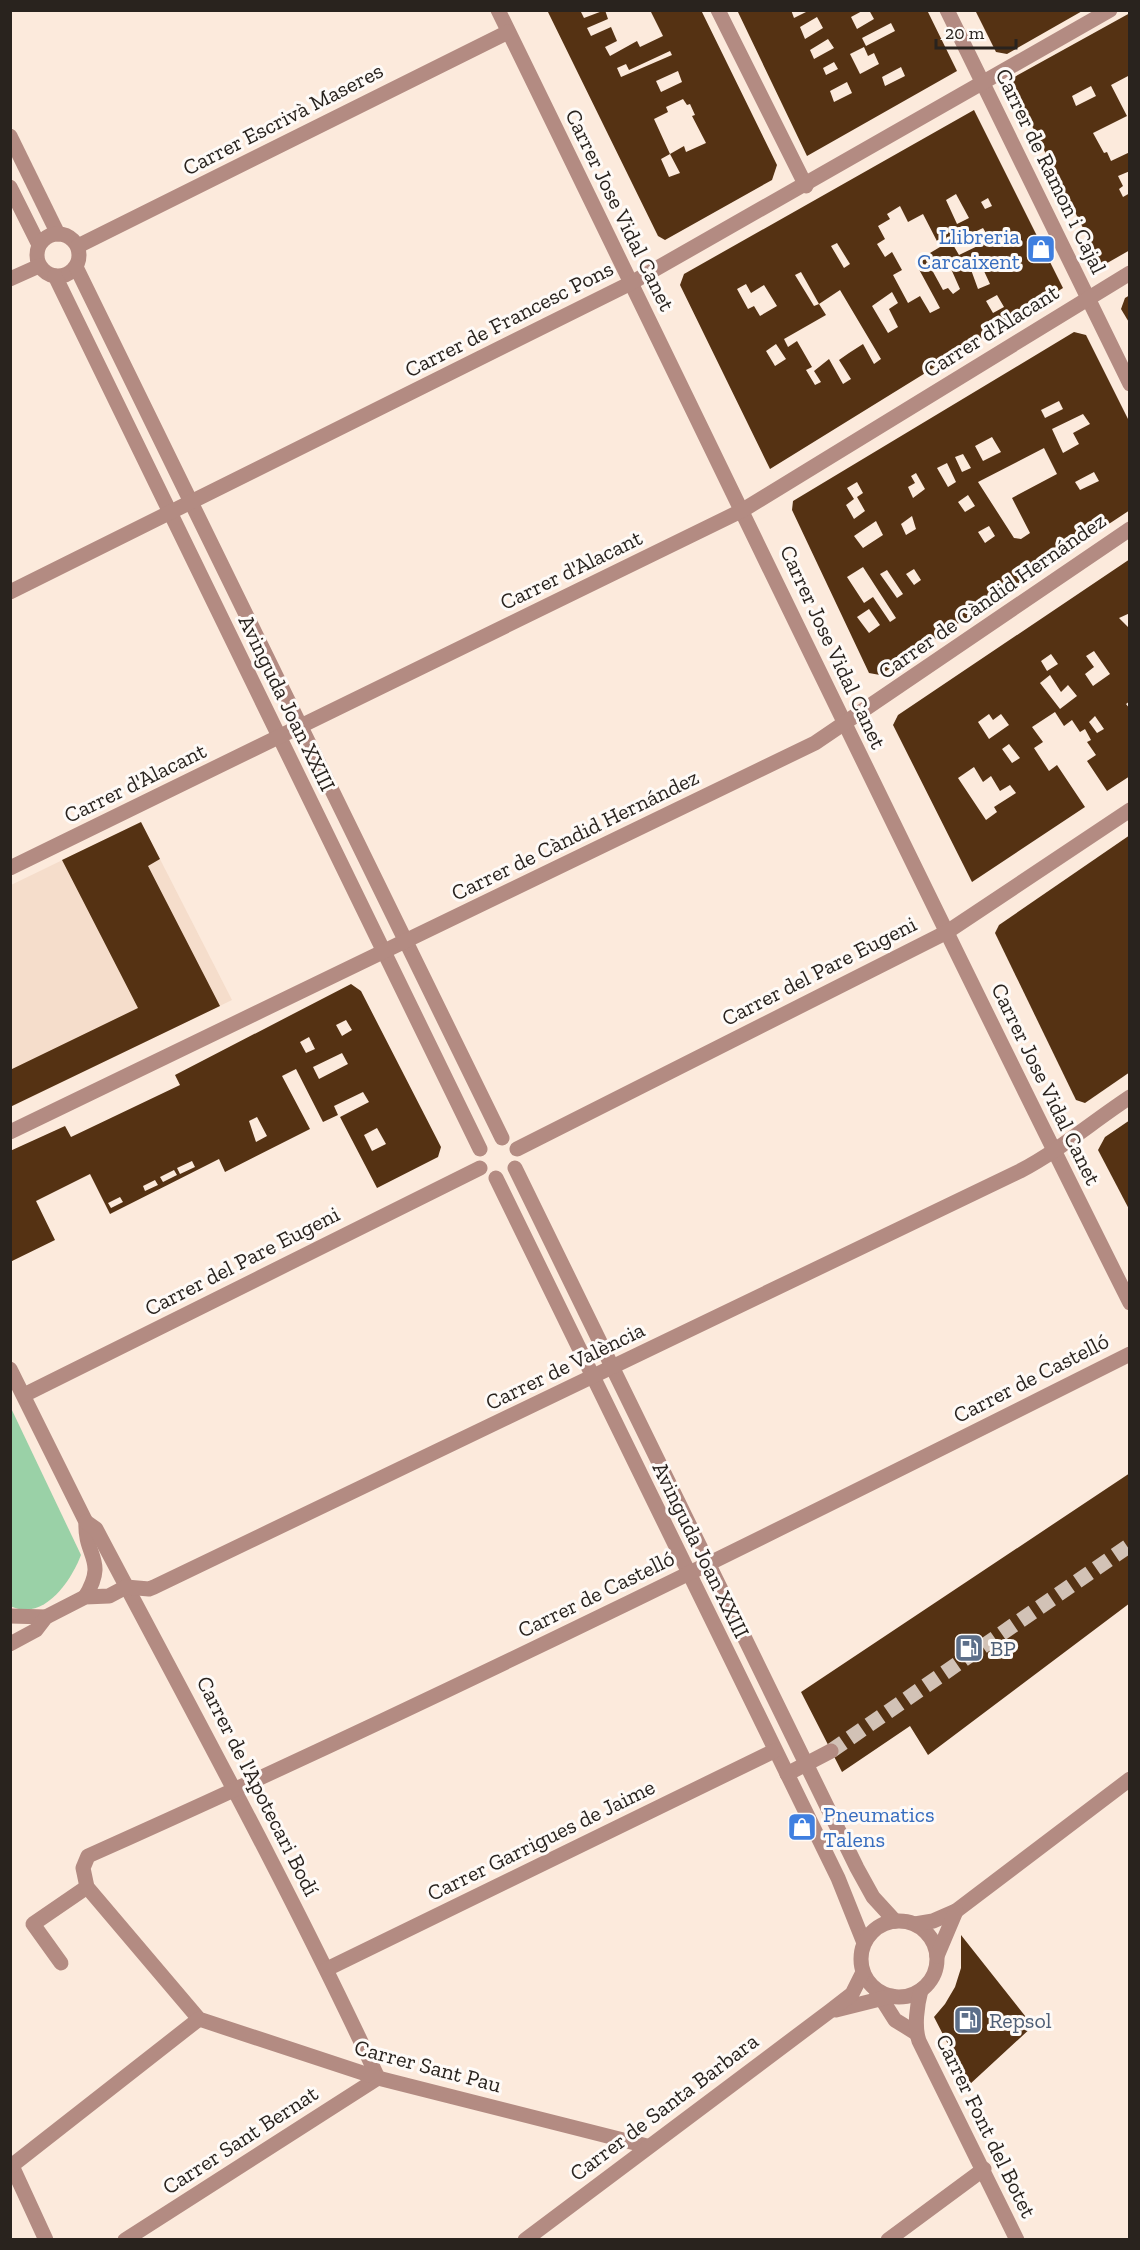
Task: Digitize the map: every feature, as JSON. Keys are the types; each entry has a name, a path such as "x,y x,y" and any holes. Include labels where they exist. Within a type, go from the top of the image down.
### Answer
{"street":[{"name":"Carrer Jose Vidal Canet","path":"498,10 1054,1153 1130,1303"},
{"path":"718,10 806,186"},
{"name":"Carrer de Ramon i Cajal","path":"948,10 1130,384"},
{"name":"Carrer de Francesc Pons","path":"10,592 170,515 631,283 806,186 1110,10"},
{"name":"Carrer Escrivà Maseres","path":"78,246 508,32"},
{"path":"10,136 57,234"},
{"path":"10,187 39,245"},
{"path":"57,234 68,237 78,246 79,261 76,267 64,276 54,276 39,266 37,252 39,245 48,236 57,234"},
{"path":"10,279 39,266"},
{"name":"Avinguda Joan XXIII","path":"76,267 502,1138"},
{"name":"Carrer d'Alacant","path":"10,868 301,728 743,510 1130,273"},
{"name":"Avinguda Joan XXIII","path":"54,276 480,1149"},
{"name":"Carrer de Càndid Hernández","path":"10,1132 814,743 845,725 1130,529"},
{"name":"Carrer del Pare Eugeni","path":"517,1149 947,932 1130,810"},
{"name":"Carrer de València","path":"11,1643 36,1630 46,1617 85,1597 109,1596 126,1587 148,1589 154,1587 593,1378 1054,1153 1082,1129 1130,1097"},
{"path":"489,1139 508,1140 517,1149 518,1163 504,1177 496,1178 480,1168 480,1149 489,1139"},
{"name":"Carrer del Pare Eugeni","path":"24,1395 480,1168"},
{"name":"Avinguda Joan XXIII","path":"515,1168 873,1897 895,1921"},
{"name":"Avinguda Joan XXIII","path":"496,1178 849,1902 864,1943"},
{"name":"Carrer de Castelló","path":"87,1887 83,1868 88,1856 235,1791 688,1575 1130,1354"},
{"name":"Carrer de l'Apotecari Bodí","path":"10,1369 86,1522 96,1529 235,1791 327,1969 378,2078"},
{"name":"Carrer de l'Apotecari Bodí","path":"85,1597 96,1574 95,1558 85,1533 86,1522"},
{"path":"10,1616 46,1617"},
{"name":"Carrer Garrigues de Jaime","path":"327,1969 774,1751"},
{"path":"787,1774 831,1751"},
{"path":"883,1994 863,1972 861,1952 873,1930 895,1921 915,1924 933,1921 956,1911 1130,1779"},
{"path":"46,2240 11,2167 200,2019 87,1887 33,1924 61,1964"},
{"path":"830,2011 883,1994 912,1995 921,1990 934,1975 937,1956 956,1911"},
{"path":"915,1924 930,1937 937,1956"},
{"name":"Carrer de Santa Barbara","path":"525,2240 852,1994 863,1972"},
{"name":"Carrer Font del Botet","path":"921,1990 917,2003 916,2033 1017,2240"},
{"name":"Carrer Font del Botet","path":"883,1994 895,2020 916,2033"},
{"name":"Carrer Sant Pau","path":"200,2019 378,2078 647,2146"},
{"name":"Carrer Sant Bernat","path":"125,2240 378,2078"},
{"path":"888,2240 984,2169"}],"shaded area":[{"path":"141,822 232,1000 11,1107 11,885"}],"green space":[{"path":"10,1406 81,1555 63,1587 45,1604 34,1608 22,1609 10,1606"}],"building":[{"path":"547,10 580,10 584,18 605,10 608,19 587,28 591,36 611,27 617,41 605,47 610,56 637,41 640,47 663,36 650,10 701,10 777,165 772,180 665,240 658,236","holes":["670,51 672,55 621,77 617,68 626,64 629,70","678,71 682,82 661,92 656,81","683,99 687,105 690,104 695,115 692,116 706,143 686,152 684,146 670,154 654,119 668,112 666,107","670,154 680,173 669,177 661,159"]},
{"path":"737,10 791,10 794,18 810,10 864,10 851,17 857,29 874,19 869,10 927,10 957,71 807,156","holes":["817,17 823,28 805,39 800,27","891,23 895,31 866,46 862,38","828,39 834,48 814,59 810,50","864,47 868,56 874,53 879,64 860,74 850,54","834,62 838,69 826,75 823,68","901,67 905,76 885,86 882,77","847,82 852,93 834,102 830,91"]},
{"path":"975,10 1084,10 1007,54 996,52"},
{"path":"1130,13 1130,75 1111,85 1127,116 1093,133 1111,161 1130,152 1130,171 1118,176 1123,186 1119,189 1123,197 1130,193 1130,250 1102,266 1009,80","holes":["1091,86 1096,96 1076,106 1072,96"]},
{"path":"974,110 1063,288 770,469 680,285 684,274","holes":["956,194 969,218 957,224 946,200","988,198 992,206 985,209 981,202","900,206 908,222 923,214 940,247 915,262 940,308 930,313 920,296 908,303 893,275 902,270 892,252 885,257 877,244 885,239 878,226 890,219 887,214","983,228 990,240 959,255 952,243","837,243 850,264 844,268 831,246","991,257 995,265 984,271 990,284 978,289 970,267","948,262 960,289 953,294 948,288 943,290 932,270","801,272 819,304 814,306 795,275","746,284 751,293 764,285 777,306 760,316 754,306 748,309 737,289","840,290 881,359 874,364 863,344 839,360 851,379 843,384 829,359 814,371 821,382 815,385 806,370 812,367 797,341 788,347 784,339 826,315 819,304","892,292 898,303 889,309 898,327 888,333 872,306","997,295 1004,307 993,313 986,301","776,344 786,359 775,366 766,351"]},
{"path":"1130,295 1130,324 1121,309 1125,298"},
{"path":"1074,332 1086,335 1130,423 1130,510 880,675 869,673 792,510 793,501","holes":["1059,401 1063,409 1045,418 1041,410","1083,414 1090,424 1073,433 1079,444 1063,453 1052,429","992,437 1001,452 983,461 975,446","1044,448 1057,474 1012,498 1030,533 1021,539 1014,538 978,482","963,454 971,468 962,472 955,457","947,463 956,482 948,487 937,468","1094,472 1099,481 1080,490 1075,482","916,473 925,489 913,498 908,487 915,483 911,476","857,482 863,493 857,497 865,511 854,519 846,505 854,499 847,488","968,495 975,506 965,512 958,502","912,516 916,529 906,535 901,524","876,521 883,535 863,548 854,536","989,526 995,536 985,543 978,532","863,567 896,618 890,622 873,597 864,603 847,577","914,569 921,580 914,585 906,574","887,570 903,594 897,598 880,574","869,609 880,625 869,633 857,617"]},
{"path":"1130,559 1130,613 1119,618 1130,629 1130,701 1126,704 1130,709 1130,776 1107,791 1087,761 1096,755 1087,742 1091,740 1085,729 1080,732 1072,720 1064,726 1055,712 1032,727 1043,742 1034,748 1049,771 1057,765 1085,807 972,882 893,725 898,715","holes":["1094,651 1110,674 1093,686 1085,674 1094,667 1086,656","1051,654 1058,664 1047,671 1041,661","1050,675 1061,692 1068,685 1077,696 1060,709 1040,683","989,714 993,720 1001,714 1009,725 989,739 978,722","1095,716 1104,729 1097,733 1089,722","1009,744 1020,758 1012,763 1002,749","974,767 983,782 991,776 1000,791 1010,785 1016,793 994,807 997,812 986,820 958,778"]},
{"path":"141,822 160,859 148,866 220,1006 10,1107 10,1070 138,1008 62,860"},
{"path":"1130,835 1130,1072 1085,1103 1076,1100 995,933 999,925"},
{"path":"351,984 361,991 441,1147 438,1157 377,1188 340,1117 369,1102 363,1092 334,1106 338,1115 323,1122 296,1069 282,1076 310,1129 225,1172 219,1159 110,1214 90,1174 36,1201 55,1240 10,1262 10,1151 65,1126 71,1137 180,1085 175,1075","holes":["346,1020 352,1030 342,1036 336,1025","309,1037 315,1049 306,1053 300,1042","342,1053 348,1064 319,1079 313,1067","257,1117 267,1136 256,1142 249,1121","377,1128 386,1144 372,1151 364,1135","192,1161 195,1167 180,1174 177,1168","174,1170 177,1175 163,1182 160,1177","155,1180 158,1185 145,1191 143,1186","120,1197 123,1202 111,1208 108,1203"]},
{"path":"1130,1120 1130,1211 1098,1150 1105,1137"},
{"name":"BP","path":"1130,1473 1130,1603 928,1755 910,1726 842,1772 801,1692"},
{"path":"961,1935 1033,2026 969,2085 934,2017 955,1987 961,1968"}],"tunnel":[{"path":"831,1751 1130,1545"}],"place":[{"name":"Llibreria Carcaixent","path":"1041,249"},
{"name":"BP","path":"969,1648"},
{"name":"Pneumatics Talens","path":"802,1827"},
{"name":"Repsol","path":"968,2020"}]}
